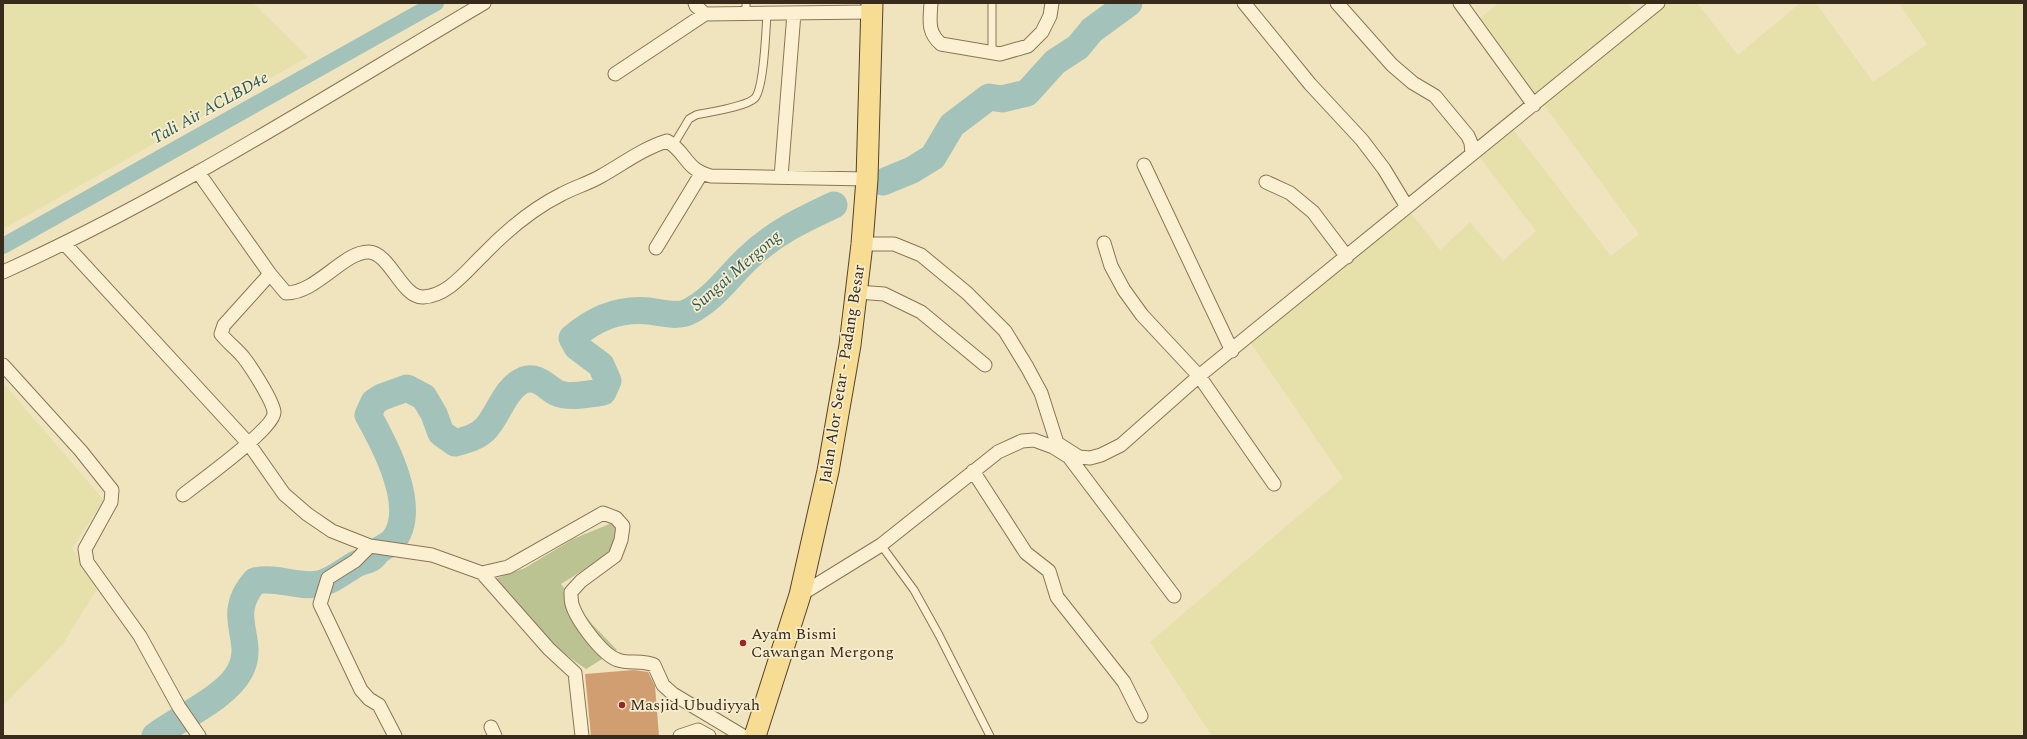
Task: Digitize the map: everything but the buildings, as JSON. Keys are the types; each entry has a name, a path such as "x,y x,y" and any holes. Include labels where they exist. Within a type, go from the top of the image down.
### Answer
{"main road":[{"name":"Jalan Alor Setar - Padang Besar","path":"755,736 800,595 828,471 850,345 862,244 867,178 872,8"}],"street":[{"path":"3,272 64,243 198,172 484,3"},
{"path":"695,3 696,6 705,14"},
{"path":"930,3 930,28 933,38 941,44 1000,54 1028,46 1042,32 1050,16 1052,3"},
{"path":"1244,3 1310,84 1362,140 1384,169 1407,207"},
{"path":"1337,3 1392,65 1414,83 1435,96 1468,136 1471,143 1472,154"},
{"path":"1460,3 1534,105"},
{"path":"800,595 881,545 972,471 998,452 1022,441 1034,440 1057,443 1079,457 1090,458 1101,455 1121,445 1199,376 1232,351 1658,3"},
{"path":"615,74 705,14 746,8 767,14 794,13 808,8 872,8"},
{"path":"781,177 794,13"},
{"path":"198,172 270,274 286,293 296,293 311,286 356,255 369,252 378,256 409,290 420,298 436,296 456,282 507,231 526,216 560,194 601,176 656,144 667,141 674,144 689,165 702,174 711,176 867,178"},
{"path":"1144,165 1232,351"},
{"path":"656,248 702,174"},
{"path":"1266,182 1290,193 1313,212 1332,235 1347,257"},
{"path":"64,243 77,259 249,444 284,494 307,514 332,531 372,547 432,555 482,573 544,644 575,674 582,736"},
{"path":"1104,243 1111,266 1124,290 1142,315 1199,376 1274,484"},
{"path":"862,244 894,244 920,255 966,293 1005,331 1041,393 1057,443"},
{"path":"182,495 249,444 272,420 274,412 259,382 244,358 221,334 224,325 270,274"},
{"path":"857,292 884,294 921,312 985,365"},
{"path":"3,365 81,451 112,490 112,502 85,549 87,562 140,636 179,707 198,735"},
{"path":"1034,440 1053,447 1069,457 1174,596"},
{"path":"972,471 1026,553 1050,571 1057,597 1124,682 1141,716"},
{"path":"482,573 508,567 604,513 616,518 623,526 621,540 615,556 581,581 571,592 572,603 582,623 604,650 618,660 643,661 654,665 663,685 673,694 743,736"},
{"path":"372,547 355,561 328,578 322,593 320,604 351,672 361,690 369,699 379,705 395,736"},
{"path":"680,736 698,730 709,736"}],"lane":[{"path":"992,3 992,52"},
{"path":"674,144 689,119 696,115 748,103 755,98 760,85 767,14"},
{"path":"881,545 914,590 939,635 990,736"}],"shaded area":[{"path":"3,3 253,3 308,57 3,229"},
{"path":"1499,3 1627,3 1642,23 1667,3 1697,3 1738,55 1800,3 1816,3 1873,82 1927,44 1900,5 1904,3 2024,3 2024,736 1212,736 1150,642 1343,478 1250,342 1410,212 1440,250 1470,222 1503,261 1536,231 1478,155 1512,128 1611,256 1639,234 1480,18"},
{"path":"3,383 104,500 72,548 97,589 63,644 3,706"}],"green space":[{"path":"612,523 620,532 615,553 593,564 561,584 592,624 617,650 586,669 560,650 536,628 492,580 525,568 573,539"}],"waterway":[{"name":"Tali Air ACLBD4e","path":"3,246 436,3"},
{"name":"Sungai Mergong","path":"883,182 912,170 933,157 952,125 989,97 1002,99 1027,93 1055,62 1078,47 1092,30 1129,3"},
{"name":"Sungai Mergong","path":"155,736 214,698 234,681 240,671 244,659 245,648 241,617 242,606 246,594 255,581 271,580 302,585 323,583 333,579 356,564 370,559 393,541 400,528 402,512 401,495 397,477 383,443 368,415 374,402 382,397 407,388 424,397 434,414 441,433 455,443 472,438 484,430 512,388 524,380 534,379 557,393 567,395 603,392 608,381 601,365 577,347 572,338 599,320 618,313 638,310 664,314 679,314 688,312 713,295 747,259 767,242 799,222 834,205"}],"place":[{"name":"Ayam Bismi Cawangan Mergong","path":"743,643"},
{"name":"Masjid Ubudiyyah","path":"622,705"}]}
